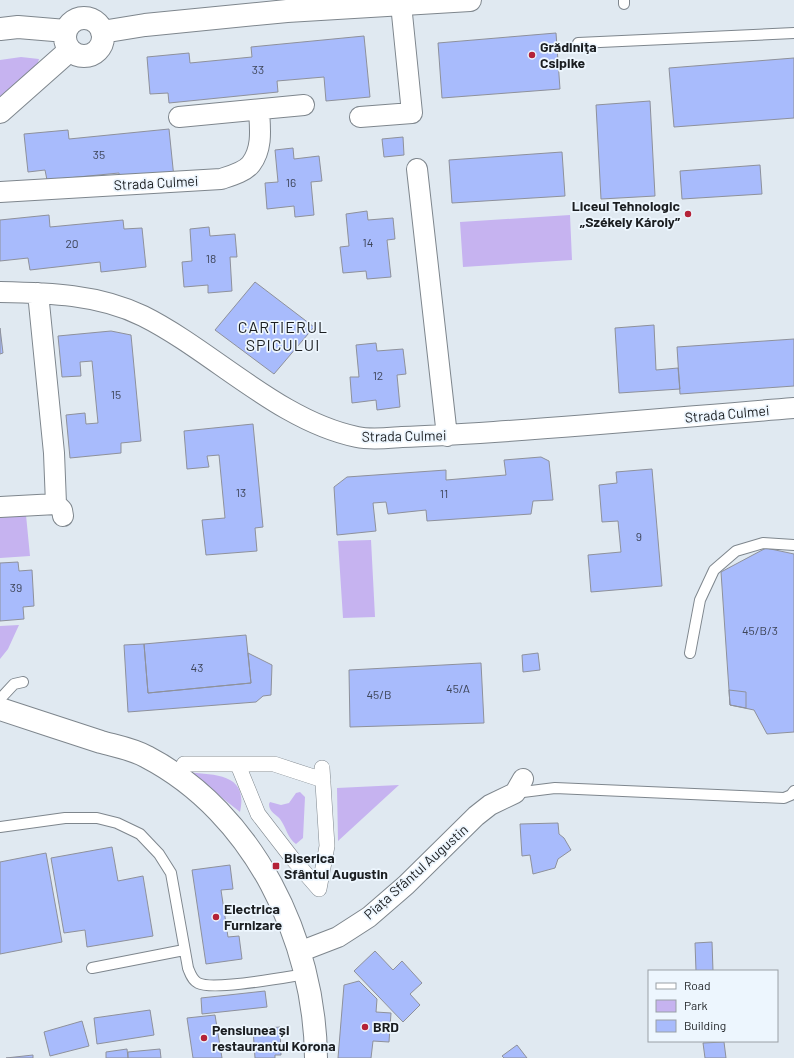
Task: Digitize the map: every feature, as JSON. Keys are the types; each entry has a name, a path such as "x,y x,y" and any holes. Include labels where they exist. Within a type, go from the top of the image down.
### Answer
{"street":[{"path":"102,32 145,25 287,10 470,0"},
{"path":"360,117 412,113 401,4"},
{"path":"0,29 18,27 68,40 78,55 93,54 100,47 102,32 95,22 84,18 73,22 68,40 0,112"},
{"path":"179,117 304,105"},
{"name":"Strada Culmei","path":"0,192 221,179 237,174 251,165 261,140 259,110"},
{"path":"418,169 446,436"},
{"name":"Strada Culmei","path":"0,292 70,294 105,302 142,316 172,333 284,406 339,432 357,437 376,438 446,436 794,408"},
{"path":"0,507 59,510 38,293"},
{"path":"0,709 146,756 196,790 238,832 265,874 287,916 306,974 313,1004 316,1058"},
{"path":"184,764 274,764 322,774 327,846 319,889 292,858 258,814 238,765"},
{"name":"Piața Sfântul Augustin","path":"299,952 338,937 369,917 406,885 476,816 519,786"}],"lane":[{"path":"578,42 794,33"},
{"path":"690,653 700,600 714,570 736,550 762,543 794,545"},
{"path":"0,699 14,684 23,682"},
{"path":"519,786 784,798 791,795 794,791"},
{"path":"0,827 65,818 97,818 117,823 140,834 159,854 171,873 188,968 192,979 198,983 220,985 306,974"},
{"path":"92,968 184,950"}],"green space":[{"path":"21,57 39,59 37,66 0,104 0,60"},
{"path":"570,215 572,260 463,267 460,222"},
{"path":"26,515 30,556 0,558 0,516"},
{"path":"371,540 375,617 343,618 338,541"},
{"path":"19,625 8,649 0,659 0,626"},
{"path":"184,772 217,775 234,783 239,789 241,799 240,812 216,793"},
{"path":"399,785 338,841 337,788"},
{"path":"300,792 305,797 303,838 296,844 291,839 280,819 271,811 269,804 270,802 281,805 289,803 296,793"}],"building":[{"path":"556,33 560,89 442,98 438,43"},
{"path":"364,36 370,97 326,101 324,77 277,81 278,92 169,103 168,93 150,94 147,57 189,53 190,63 252,57 251,47"},
{"path":"794,58 794,118 674,127 669,68"},
{"path":"650,101 655,196 601,199 596,105"},
{"path":"169,129 174,178 120,184 119,173 47,180 45,170 28,172 24,134 68,130 69,139"},
{"path":"403,137 404,155 384,157 382,139"},
{"path":"293,148 294,159 319,156 322,181 311,182 314,215 295,217 294,206 267,209 265,183 278,182 275,150"},
{"path":"562,152 565,196 452,203 449,160"},
{"path":"760,165 762,194 682,199 680,171"},
{"path":"367,211 368,220 393,218 395,239 387,240 391,277 367,279 366,271 343,273 340,247 349,246 346,214"},
{"path":"49,215 50,227 123,220 124,229 142,228 146,267 101,272 100,262 30,270 28,258 0,261 0,220"},
{"path":"209,227 210,236 235,234 237,257 230,257 232,291 208,293 208,285 184,287 182,262 192,261 190,229"},
{"path":"255,282 314,327 274,374 215,330"},
{"path":"654,325 656,370 678,368 680,389 619,393 615,328"},
{"path":"0,328 3,353 0,354"},
{"path":"111,331 131,335 141,441 121,443 121,453 70,458 66,415 85,413 86,424 98,423 92,361 80,362 81,376 62,377 58,336"},
{"path":"794,339 794,386 680,394 677,347"},
{"path":"376,343 377,351 403,349 406,374 397,375 400,407 377,410 376,400 352,403 350,377 359,377 356,345"},
{"path":"253,424 263,527 255,528 257,551 206,555 202,520 225,518 219,455 207,456 209,467 187,469 184,431"},
{"path":"541,457 549,461 553,500 533,501 531,514 427,521 426,510 388,514 386,502 373,503 376,531 337,535 334,487 347,477 446,470 446,480 506,475 504,460"},
{"path":"652,469 662,586 591,592 588,555 621,552 618,521 602,522 599,485 617,483 616,472"},
{"path":"766,548 794,554 794,732 767,734 754,710 730,705 721,572"},
{"path":"18,562 19,571 32,570 34,606 23,607 24,619 0,621 0,563"},
{"path":"246,635 251,683 148,693 144,644"},
{"path":"144,644 148,693 251,683 248,653 272,665 271,695 263,696 256,702 128,712 124,645"},
{"path":"538,653 540,670 523,672 522,655"},
{"path":"481,663 484,723 350,727 349,670"},
{"path":"729,690 746,692 746,708 730,705"},
{"path":"558,823 559,834 564,838 571,850 558,859 555,868 533,874 530,855 522,856 520,824"},
{"path":"112,847 118,881 143,876 153,936 87,947 85,930 64,933 51,858"},
{"path":"46,853 62,942 0,954 0,862"},
{"path":"230,865 233,889 221,890 228,937 239,936 242,959 206,964 192,870"},
{"path":"712,942 713,970 696,970 695,943"},
{"path":"375,951 393,970 402,961 422,983 410,994 420,1005 403,1022 354,971"},
{"name":"BRD","path":"359,981 377,999 376,1012 391,1013 389,1042 373,1041 371,1058 338,1058 344,985"},
{"path":"265,991 267,1007 202,1014 201,998"},
{"path":"150,1010 154,1035 97,1044 94,1018"},
{"name":"Pensiunea și restaurantul Korona","path":"215,1015 222,1058 193,1058 187,1018"},
{"path":"82,1021 89,1046 50,1056 44,1032"},
{"path":"280,1027 281,1055 275,1055 275,1058 255,1058 253,1029"},
{"path":"724,1042 726,1058 705,1058 703,1043"},
{"path":"517,1045 527,1058 504,1058 502,1056"},
{"path":"127,1049 128,1058 106,1058 106,1052"},
{"path":"160,1049 161,1058 128,1058 128,1052"},
{"path":"33,1055 33,1058 6,1058"}],"place":[{"name":"Grădiniţa Csipike","path":"532,55"},
{"name":"Liceul Tehnologic „Székely Károly”","path":"688,214"},
{"name":"Biserica Sfântul Augustin","path":"276,866"},
{"name":"Electrica Furnizare","path":"216,917"},
{"name":"BRD","path":"365,1027"},
{"name":"Pensiunea și restaurantul Korona","path":"204,1038"}],"district":[{"name":"CARTIERUL SPICULUI","path":"283,336"}]}
